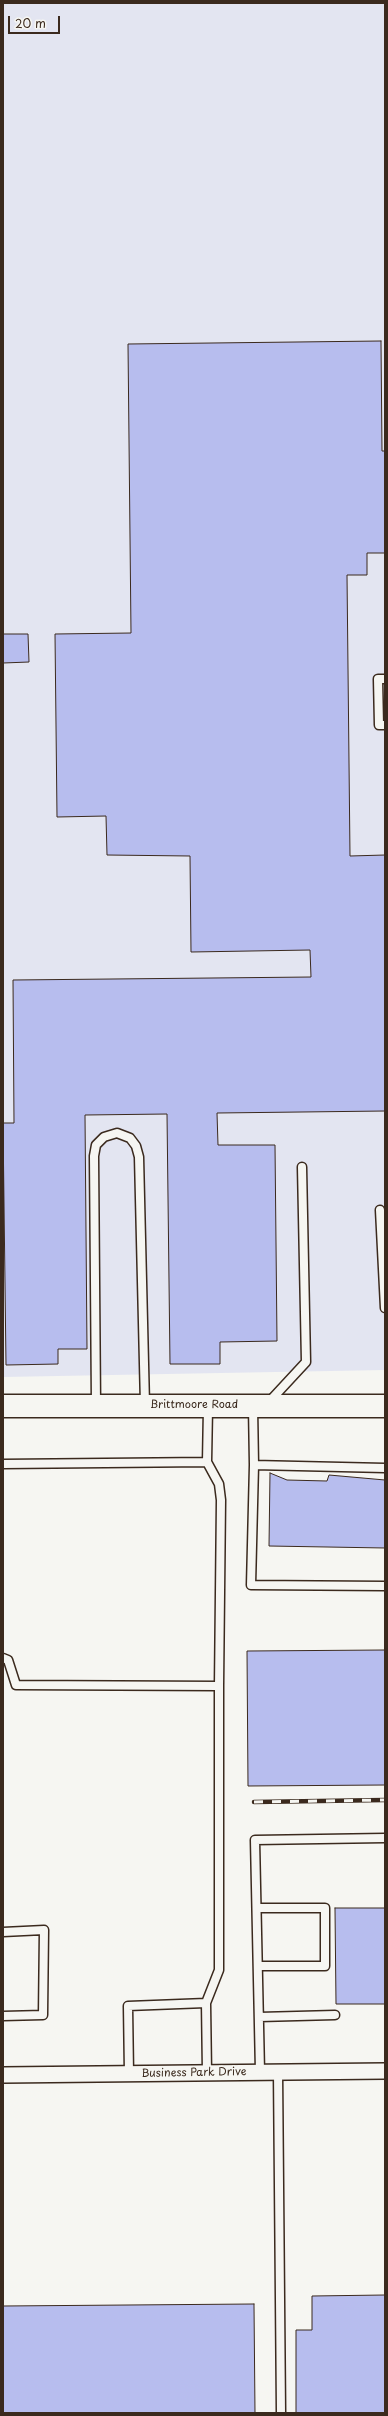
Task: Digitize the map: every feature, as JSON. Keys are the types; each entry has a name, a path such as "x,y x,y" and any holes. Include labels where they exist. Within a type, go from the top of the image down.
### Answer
{"main road":[{"name":"Brittmoore Road","path":"3,1406 385,1406"}],"street":[{"name":"Business Park Drive","path":"3,2075 385,2071"}],"lane":[{"path":"385,679 378,679 379,725 385,724"},
{"path":"96,1405 94,1156 96,1145 104,1137 117,1133 130,1138 136,1146 139,1157 145,1405"},
{"path":"302,1167 306,1362 260,1405 254,1465 251,1585 385,1586"},
{"path":"380,1210 385,1308"},
{"path":"207,2073 206,2003 219,1970 219,1686 221,1500 220,1484 207,1462 208,1405"},
{"path":"3,1464 207,1462"},
{"path":"254,1465 385,1468"},
{"path":"3,1658 8,1660 16,1685 219,1686"},
{"path":"260,2072 255,1840 385,1838"},
{"path":"256,1908 325,1908 325,1966 258,1966"},
{"path":"3,1932 44,1930 43,2015 3,2016"},
{"path":"129,2074 128,2006 206,2003"},
{"path":"259,2017 335,2015"},
{"path":"278,2072 281,2413"}],"shaded area":[{"path":"3,3 385,3 385,1370 3,1377"}],"building":[{"path":"381,341 382,451 385,451 385,553 367,553 367,575 347,575 350,856 385,855 385,1111 217,1113 218,1145 275,1145 277,1341 220,1342 220,1364 170,1364 167,1114 85,1115 87,1349 58,1349 58,1364 6,1365 3,1123 14,1123 13,980 311,977 310,950 191,952 190,856 107,855 106,816 57,817 55,634 131,633 128,344"},
{"path":"3,634 28,634 29,662 3,663"},
{"path":"270,1473 287,1480 327,1481 329,1475 385,1480 385,1548 269,1546"},
{"path":"385,1650 385,1785 248,1786 247,1651"},
{"path":"335,1908 385,1908 385,2004 336,2004"},
{"path":"385,2295 385,2413 296,2413 296,2330 312,2330 312,2296"},
{"path":"254,2304 255,2413 3,2413 3,2306"}],"railway":[{"path":"254,1802 385,1800"}]}
